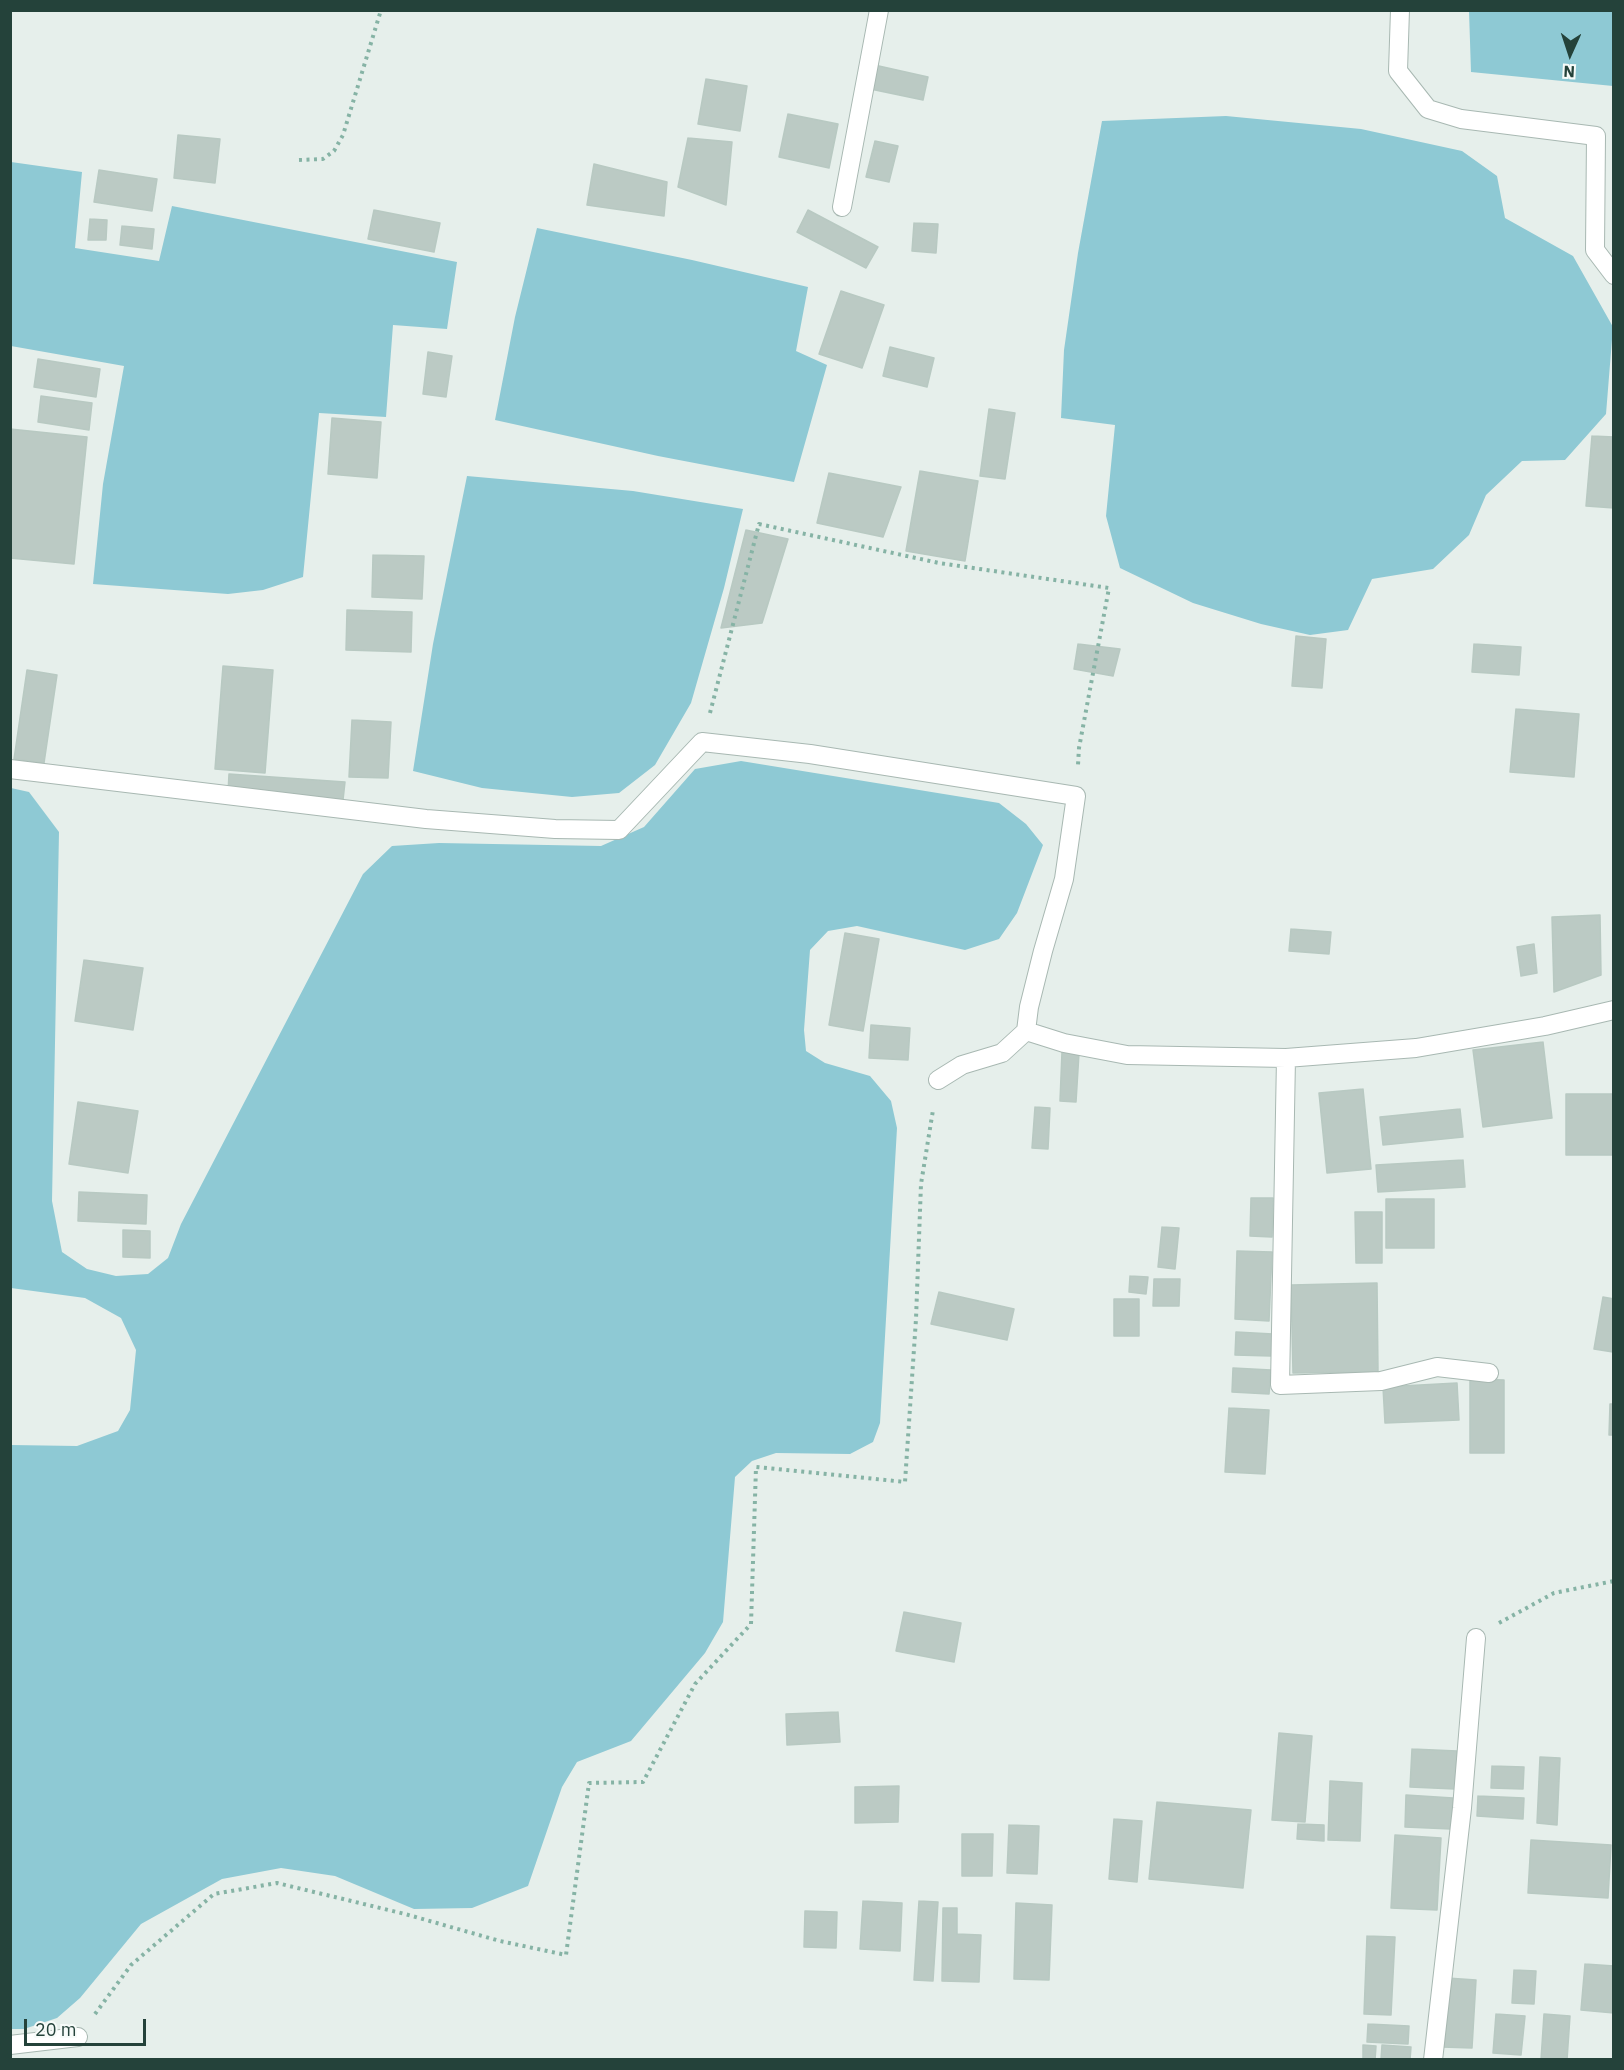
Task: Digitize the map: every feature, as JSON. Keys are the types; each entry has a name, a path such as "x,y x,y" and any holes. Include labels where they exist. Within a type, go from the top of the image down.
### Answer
{"street":[{"path":"842,207 879,10"},
{"path":"1400,10 1398,71 1428,109 1461,119 1605,137 1595,250 1614,274"},
{"path":"10,769 426,819 555,829 619,830 702,742 810,754 1076,796 1065,879 1043,951 1029,1007 1026,1031 1002,1053 962,1065 938,1080"},
{"path":"1026,1031 1064,1043 1127,1055 1286,1058 1416,1048 1545,1026 1614,1010"},
{"path":"1286,1058 1280,1385 1381,1381 1437,1367 1489,1373"},
{"path":"1433,2060 1462,1808 1476,1638"},
{"path":"10,2045 78,2037"}],"path":[{"path":"299,160 323,159 334,151 343,135 381,10"},
{"path":"702,742 759,524 939,563 1109,588 1079,748 1076,796"},
{"path":"78,2037 131,1965 214,1894 277,1883 405,1914 500,1941 566,1955 589,1782 643,1782 695,1684 751,1624 756,1467 904,1482 916,1319 921,1185 938,1080"},
{"path":"1476,1638 1509,1616 1554,1593 1614,1581"}],"water":[{"path":"1469,11 1613,11 1613,86 1471,72"},
{"path":"1226,116 1361,129 1462,151 1497,176 1505,218 1573,256 1613,327 1606,414 1565,460 1522,461 1486,495 1469,535 1433,569 1372,579 1348,630 1310,635 1261,624 1193,603 1120,568 1106,516 1115,425 1061,418 1064,350 1078,253 1102,121"},
{"path":"11,162 82,172 75,248 159,261 172,206 457,262 447,329 393,325 386,417 319,413 303,577 263,590 228,594 93,584 103,484 124,366 11,346"},
{"path":"537,228 808,287 796,351 827,365 794,482 658,456 495,420 515,317"},
{"path":"467,476 633,491 743,509 724,588 691,703 655,765 619,793 572,797 482,788 413,771 433,644"},
{"path":"741,761 999,803 1026,824 1043,845 1017,913 999,939 965,950 857,926 828,931 810,950 804,1030 806,1051 825,1063 870,1076 891,1101 897,1128 880,1423 873,1442 850,1454 776,1453 752,1461 735,1477 723,1622 705,1653 631,1741 577,1762 562,1787 528,1886 472,1908 414,1909 335,1876 281,1868 222,1879 141,1924 80,1998 57,2018 24,2029 11,2029 11,1445 77,1446 118,1431 130,1410 136,1350 121,1318 85,1298 11,1288 11,788 29,792 59,832 52,1201 62,1252 87,1269 116,1276 148,1274 168,1258 181,1224 363,874 392,846 439,843 601,846 644,827 695,769"}],"building":[{"path":"861,62 928,77 923,100 856,86"},
{"path":"706,79 747,86 740,131 698,124"},
{"path":"788,114 838,124 829,168 779,157"},
{"path":"178,135 220,139 215,183 174,178"},
{"path":"688,138 732,142 726,205 678,187"},
{"path":"875,141 898,146 889,182 866,177"},
{"path":"594,164 667,182 664,216 587,205"},
{"path":"99,170 157,179 152,211 94,202"},
{"path":"374,210 440,223 434,252 368,239"},
{"path":"808,210 878,247 866,268 797,232"},
{"path":"90,219 107,220 106,240 88,240"},
{"path":"914,223 938,224 936,253 912,251"},
{"path":"122,226 154,229 152,249 120,245"},
{"path":"841,291 884,305 862,368 819,354"},
{"path":"890,347 934,358 927,387 883,376"},
{"path":"428,352 452,356 446,397 423,394"},
{"path":"38,359 100,369 96,397 34,387"},
{"path":"41,396 92,403 89,430 38,422"},
{"path":"989,409 1015,413 1005,479 980,476"},
{"path":"332,418 381,422 377,478 328,474"},
{"path":"10,429 87,437 74,564 10,558"},
{"path":"1592,436 1614,437 1614,508 1586,506"},
{"path":"920,471 978,481 965,561 906,551"},
{"path":"829,473 901,487 883,537 817,523"},
{"path":"746,530 788,539 762,623 721,628"},
{"path":"373,555 424,556 422,599 372,597"},
{"path":"347,610 412,612 411,652 346,650"},
{"path":"1296,636 1326,639 1322,688 1292,686"},
{"path":"1078,644 1120,649 1113,676 1074,669"},
{"path":"1474,644 1521,647 1519,675 1472,672"},
{"path":"223,666 273,670 265,773 215,769"},
{"path":"27,670 57,675 44,763 14,759"},
{"path":"1516,709 1579,714 1574,777 1510,772"},
{"path":"352,720 391,722 388,778 349,777"},
{"path":"229,774 345,782 343,800 228,793"},
{"path":"1600,915 1601,975 1554,992 1552,917"},
{"path":"1291,929 1331,932 1329,954 1289,951"},
{"path":"845,933 879,939 863,1031 829,1025"},
{"path":"1534,944 1537,973 1521,976 1517,947"},
{"path":"84,960 143,968 133,1030 75,1021"},
{"path":"871,1025 910,1028 908,1060 869,1058"},
{"path":"1543,1042 1552,1118 1483,1127 1473,1050"},
{"path":"1062,1052 1079,1053 1076,1102 1060,1101"},
{"path":"1363,1089 1371,1169 1327,1173 1319,1093"},
{"path":"1566,1094 1614,1094 1614,1155 1566,1155"},
{"path":"78,1102 138,1111 128,1173 69,1164"},
{"path":"1035,1107 1050,1108 1048,1149 1032,1148"},
{"path":"1460,1109 1463,1137 1383,1145 1380,1117"},
{"path":"1463,1160 1465,1187 1378,1192 1376,1165"},
{"path":"79,1192 147,1195 146,1224 78,1221"},
{"path":"1251,1198 1273,1198 1272,1237 1250,1236"},
{"path":"1386,1199 1434,1199 1434,1248 1386,1248"},
{"path":"1355,1212 1382,1212 1382,1263 1356,1263"},
{"path":"1162,1227 1179,1228 1175,1269 1158,1267"},
{"path":"123,1230 150,1231 150,1258 123,1257"},
{"path":"1237,1251 1272,1252 1269,1321 1235,1319"},
{"path":"1130,1276 1148,1277 1146,1294 1129,1292"},
{"path":"1154,1279 1180,1279 1179,1306 1153,1306"},
{"path":"1377,1283 1378,1372 1293,1373 1291,1285"},
{"path":"939,1292 1014,1309 1007,1340 931,1324"},
{"path":"1603,1297 1614,1299 1613,1352 1594,1349"},
{"path":"1114,1299 1139,1299 1139,1336 1114,1336"},
{"path":"1236,1332 1273,1334 1271,1356 1235,1355"},
{"path":"1233,1368 1271,1370 1269,1394 1232,1392"},
{"path":"1470,1379 1504,1380 1504,1453 1470,1453"},
{"path":"1457,1383 1459,1420 1385,1423 1383,1387"},
{"path":"1610,1404 1614,1404 1614,1435 1609,1435"},
{"path":"1229,1408 1269,1410 1265,1474 1225,1472"},
{"path":"904,1612 961,1623 954,1662 896,1651"},
{"path":"838,1712 840,1742 787,1745 786,1714"},
{"path":"1279,1733 1312,1736 1305,1822 1272,1820"},
{"path":"1412,1749 1457,1751 1455,1789 1410,1787"},
{"path":"1540,1757 1560,1758 1557,1825 1537,1823"},
{"path":"1492,1766 1524,1767 1523,1789 1491,1788"},
{"path":"1330,1781 1362,1783 1360,1841 1328,1840"},
{"path":"899,1786 898,1822 855,1823 855,1787"},
{"path":"1406,1795 1453,1798 1451,1829 1405,1827"},
{"path":"1478,1796 1524,1798 1523,1819 1477,1816"},
{"path":"1157,1802 1251,1810 1243,1888 1149,1879"},
{"path":"1114,1819 1142,1821 1137,1882 1109,1879"},
{"path":"1298,1824 1324,1825 1324,1841 1297,1839"},
{"path":"1009,1825 1039,1826 1037,1874 1007,1873"},
{"path":"962,1834 993,1834 992,1876 962,1876"},
{"path":"1395,1835 1441,1838 1437,1910 1391,1908"},
{"path":"1531,1840 1611,1845 1608,1898 1528,1893"},
{"path":"863,1901 902,1903 900,1951 860,1949"},
{"path":"919,1901 938,1902 933,1981 914,1980"},
{"path":"1016,1903 1052,1905 1049,1980 1014,1979"},
{"path":"943,1908 957,1908 957,1934 981,1935 979,1982 942,1981"},
{"path":"805,1911 837,1912 836,1948 804,1947"},
{"path":"1367,1936 1395,1937 1391,2015 1364,2014"},
{"path":"1585,1964 1614,1966 1614,2013 1581,2010"},
{"path":"1514,1970 1536,1971 1534,2004 1512,2003"},
{"path":"1447,1978 1476,1980 1472,2048 1442,2047"},
{"path":"1496,2014 1525,2016 1521,2055 1493,2053"},
{"path":"1544,2014 1570,2016 1567,2060 1541,2060"},
{"path":"1368,2024 1409,2026 1408,2044 1367,2042"},
{"path":"1363,2045 1376,2046 1375,2060 1363,2060"},
{"path":"1382,2045 1411,2047 1410,2060 1381,2060"}]}
